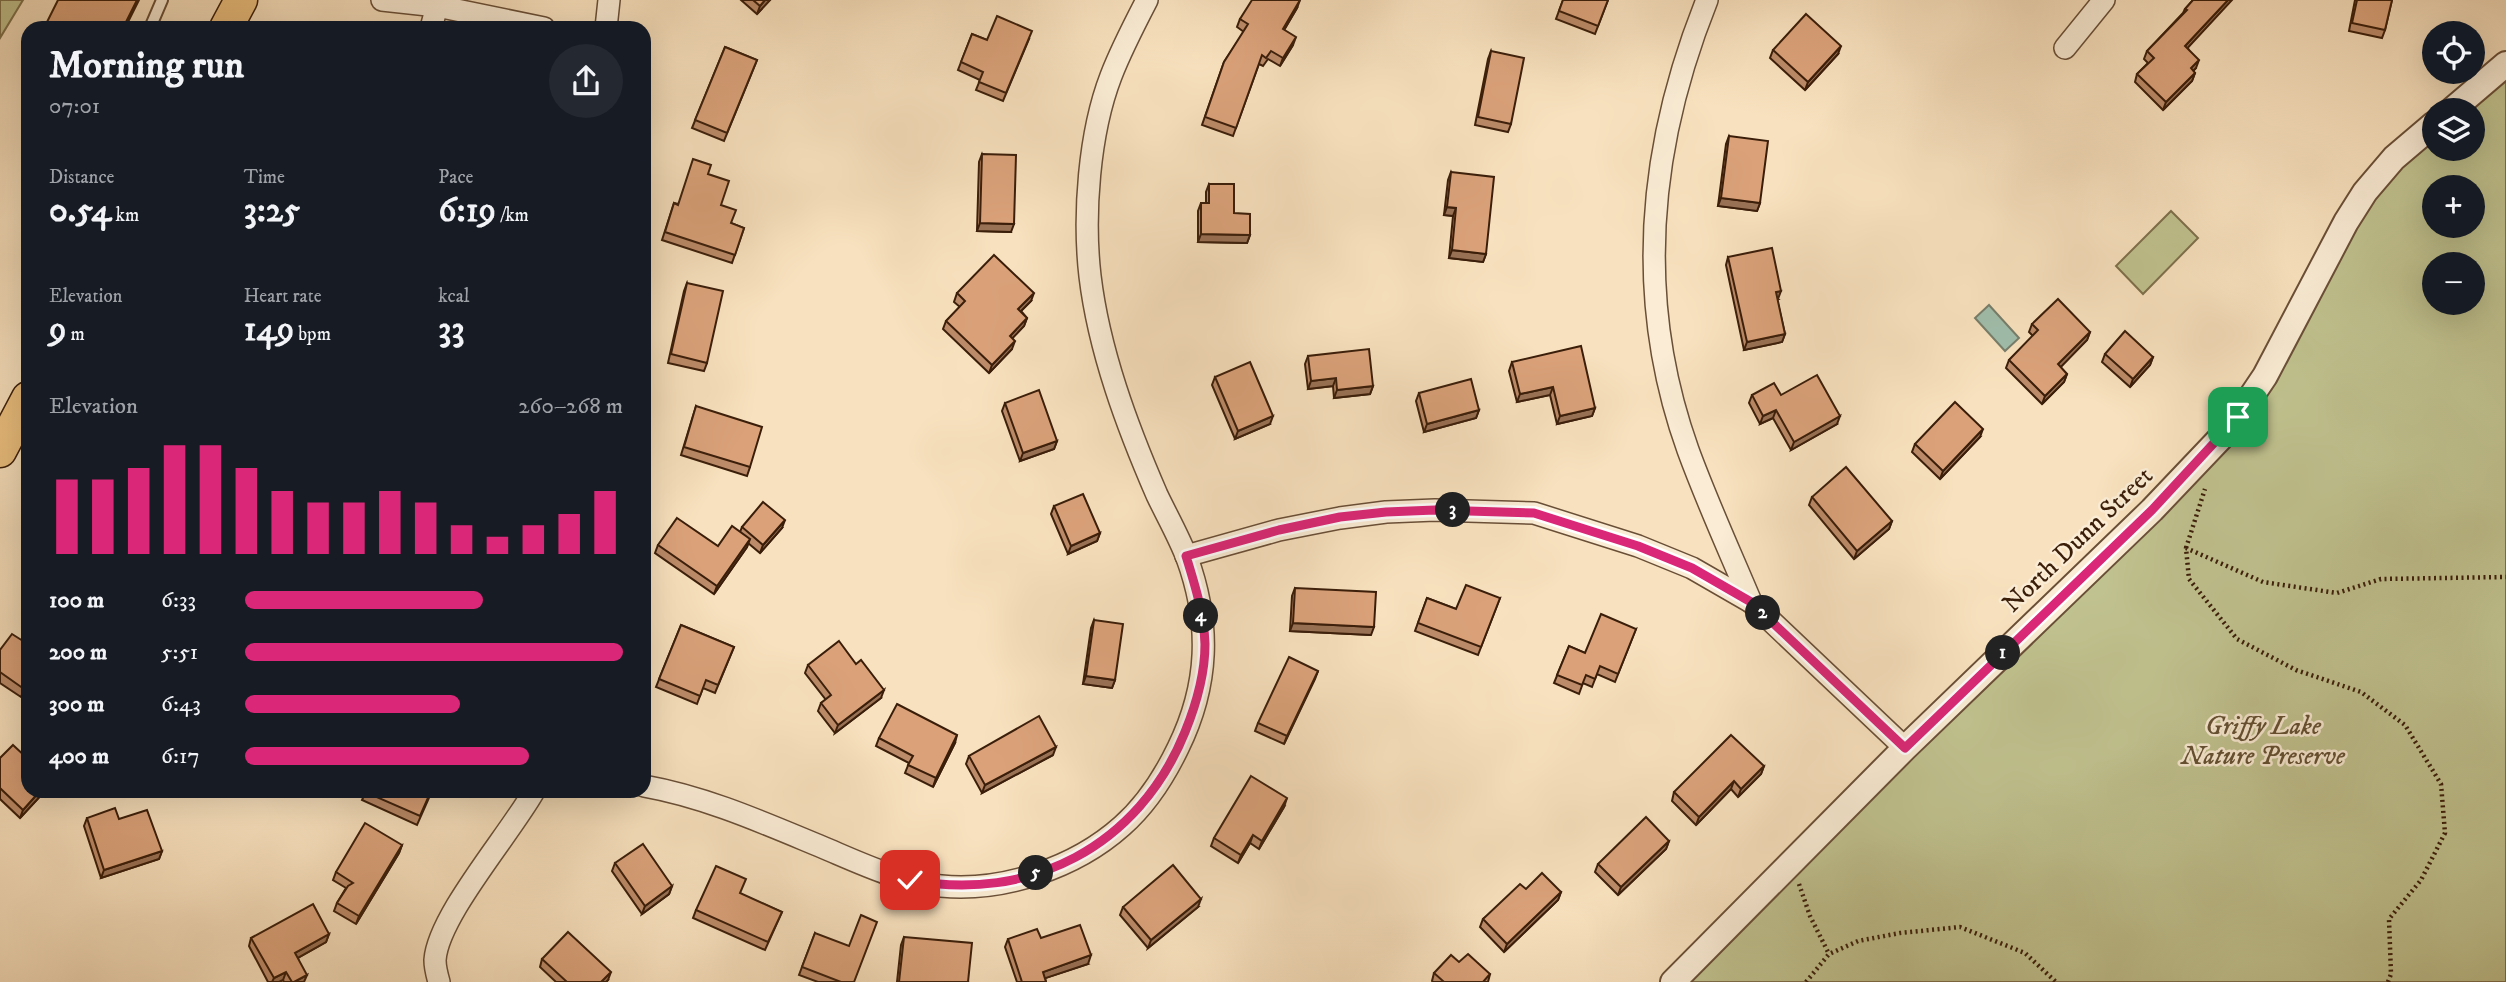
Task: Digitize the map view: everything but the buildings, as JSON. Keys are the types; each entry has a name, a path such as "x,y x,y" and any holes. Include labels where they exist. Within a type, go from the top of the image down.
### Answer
{"main road":[{"path":"230,21 241,0"},
{"path":"0,451 18,411"}],"street":[{"path":"382,0 437,6 510,21"},
{"path":"607,21 609,0"},
{"path":"651,788 747,816 870,868 941,886 994,884 1024,878 1080,856 1108,838 1130,819 1168,769 1195,709 1202,678 1205,646 1201,613 1186,556 1157,494 1121,401 1097,319 1089,270 1088,219 1098,121 1110,79 1147,0"},
{"path":"1707,0 1680,74 1665,134 1654,248 1656,297 1671,394 1688,450 1751,602"},
{"path":"2065,48 2104,0"},
{"path":"432,21 437,6"},
{"path":"2469,98 2506,64"},
{"name":"North Dunn Street","path":"1673,982 1905,748 2152,510 2230,428 2265,376 2346,222 2365,192 2394,158 2422,134"},
{"path":"1186,556 1279,530 1340,517 1435,510 1534,513 1649,550 1692,568 1751,602 1905,748"},
{"path":"439,982 435,961 444,932 529,798"}],"lane":[{"path":"153,21 162,0"}],"path":[{"path":"2388,982 2391,974 2389,919 2421,880 2445,833 2441,784 2405,724 2361,692 2296,670 2237,639 2189,579 2186,548 2263,582 2337,593 2381,579 2506,577"},
{"path":"1792,863 1810,916 1829,954"},
{"path":"1806,982 1829,954 1858,941 1900,933 1960,927 2025,953 2056,982"}],"green space":[{"path":"0,0 23,0 0,38"},
{"name":"Griffy Lake Nature Preserve","path":"2506,64 2506,982 1673,982 2203,458 2346,222 2422,137 2422,161 2485,161 2485,98 2466,98"},
{"path":"2171,211 2198,238 2143,294 2116,266"}],"shaded area":[{"path":"1989,305 2019,338 2005,351 1975,318"}],"route":[{"path":"910,880 941,886 968,886 1024,878 1080,856 1108,838 1130,819 1149,797 1168,769 1182,740 1195,709 1202,678 1205,646 1201,613 1186,556 1279,530 1340,517 1435,510 1534,513 1638,546 1692,568 1751,602 1905,748 2152,510 2238,417"}]}
